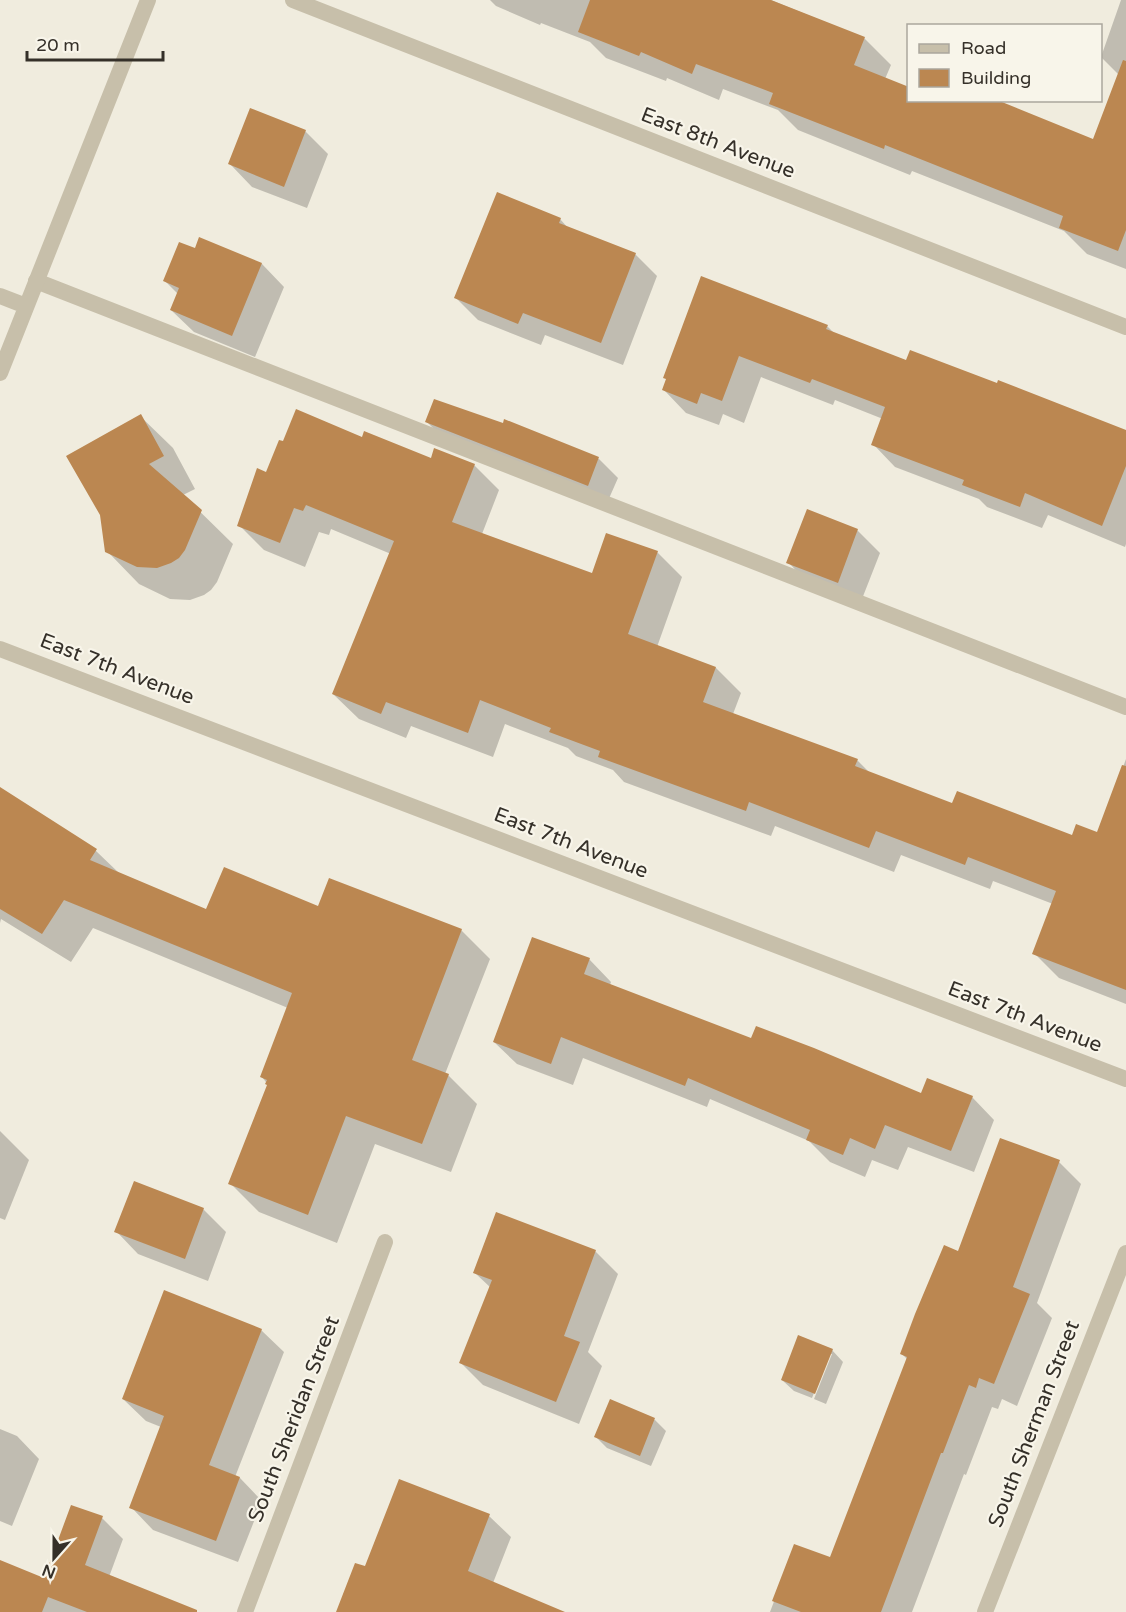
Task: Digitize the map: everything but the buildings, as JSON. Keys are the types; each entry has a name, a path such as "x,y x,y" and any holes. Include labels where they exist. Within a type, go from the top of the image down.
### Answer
{"street":[{"path":"0,373 148,0"},
{"name":"East 8th Avenue","path":"293,0 1126,327"},
{"path":"36,281 1126,707"},
{"path":"0,296 26,306"},
{"name":"East 7th Avenue","path":"0,649 1126,1079"},
{"name":"South Sheridan Street","path":"245,1612 385,1242"},
{"name":"South Sherman Street","path":"985,1612 1126,1253"}]}
